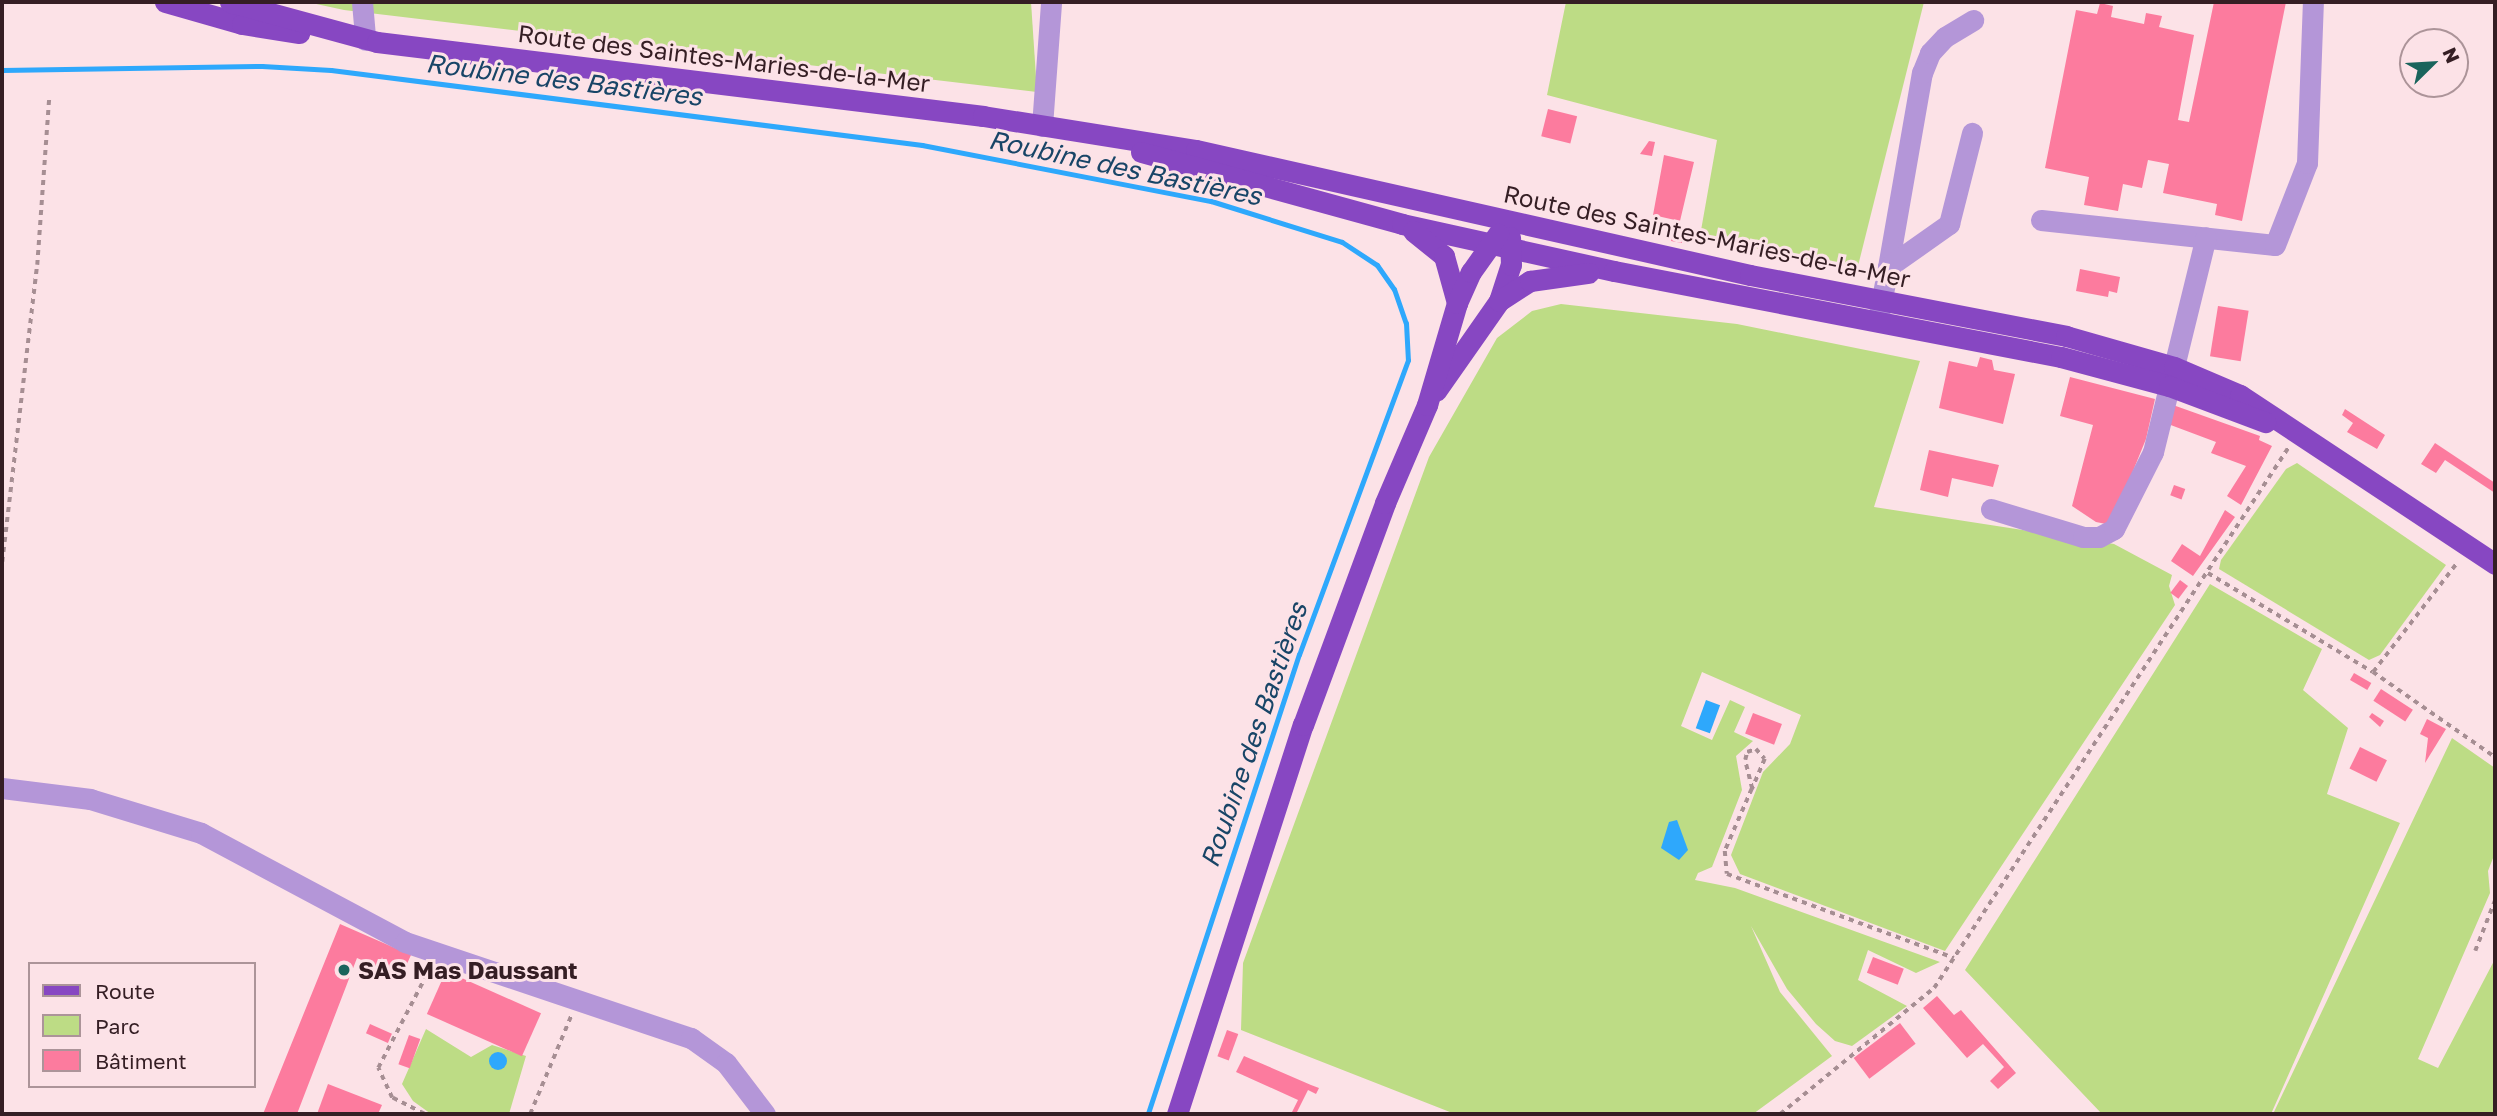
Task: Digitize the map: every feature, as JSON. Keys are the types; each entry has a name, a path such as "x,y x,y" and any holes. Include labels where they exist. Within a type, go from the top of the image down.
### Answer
{"main road":[{"name":"Route des Saintes-Maries-de-la-Mer","path":"165,2 273,30 357,38 1042,126 1196,150 1619,247 2066,336 2171,376 2297,434 2495,564"},
{"name":"Route des Saintes-Maries-de-la-Mer","path":"230,2 357,38"},
{"name":"Route des Saintes-Maries-de-la-Mer","path":"1090,135 1192,170 1402,224 1614,271 1877,324 2171,376"},
{"path":"1177,1114 1303,725 1385,503 1427,405 1457,303 1489,243 1508,221"},
{"path":"1427,405 1499,301 1509,275 1511,248 1508,221"},
{"path":"1402,224 1444,256 1457,303"},
{"path":"1499,301 1530,281 1554,275 1614,271"}],"street":[{"path":"357,38 362,2"},
{"path":"1042,126 1051,2"},
{"path":"2041,220 2275,245 2307,163 2313,2"},
{"path":"1877,324 1922,73 1930,53 1945,37 1973,20"},
{"path":"1888,267 1949,225 1972,133"},
{"path":"1991,509 2083,537 2099,537 2114,528 2153,452 2206,237"},
{"path":"1614,271 1619,247"},
{"path":"1941,335 1945,312"},
{"path":"2061,357 2066,336"},
{"path":"2,788 90,799 201,833 329,905 438,953 691,1038 726,1063 765,1114"}],"path":[{"path":"2,562 37,265 49,99"},
{"path":"1780,1114 1934,988 2297,434"},
{"path":"2374,672 2469,547"},
{"path":"2208,573 2374,672 2495,757"},
{"path":"1752,789 1745,760 1747,752 1756,749 1765,759 1752,789 1725,850 1727,874 1954,958"},
{"path":"2475,951 2495,900"},
{"path":"424,1114 392,1098 378,1068 438,953"},
{"path":"530,1114 577,1001"}],"green space":[{"path":"307,2 1031,2 1037,92 344,10"},
{"path":"1566,2 1924,2 1857,270 1700,236 1717,140 1547,95"},
{"path":"1561,304 1737,324 1920,361 1874,507 2114,544 2172,575 2169,586 2175,605 1945,951 1740,874 1731,855 1763,772 1790,744 1801,715 1702,672 1681,726 1712,740 1730,700 1745,707 1734,732 1753,741 1736,756 1742,790 1712,867 1698,873 1695,880 1735,888 1940,962 1916,973 1868,950 1858,980 1907,1006 1852,1046 1835,1041 1816,1024 1787,989 1751,926 1780,992 1832,1056 1753,1114 1455,1114 1241,1030 1243,963 1429,457 1497,338 1532,311"},
{"path":"2297,463 2446,565 2380,655 2369,660 2219,569 2221,560 2286,469"},
{"path":"2210,584 2322,649 2303,690 2348,728 2327,794 2400,823 2271,1114 2102,1114 1965,970"},
{"path":"2452,738 2495,768 2495,853 2488,871 2490,893 2418,1059 2438,1068 2495,959 2495,1114 2273,1114"},
{"path":"426,1029 471,1057 492,1045 526,1056 509,1114 431,1114 413,1101 402,1084"}],"water":[{"path":"1706,700 1720,705 1710,733 1696,728"},
{"path":"1677,820 1688,850 1679,860 1661,848 1669,822"},
{"path":"498,1052 504,1055 507,1061 504,1067 498,1070 492,1067 489,1061 492,1055"}],"building":[{"path":"2214,2 2286,2 2242,221 2215,215 2217,204 2163,193 2169,164 2148,160 2142,188 2123,184 2118,211 2084,205 2089,177 2045,168 2076,10 2097,14 2100,3 2113,6 2111,17 2144,24 2146,13 2162,16 2159,27 2194,35 2178,120 2189,122"},
{"path":"1548,109 1577,116 1570,143 1541,136"},
{"path":"1649,141 1655,142 1652,156 1640,154"},
{"path":"1664,155 1694,162 1680,221 1682,243 1671,241 1675,220 1653,215"},
{"path":"2080,269 2120,277 2117,293 2109,291 2108,297 2076,291"},
{"path":"2218,306 2249,311 2241,361 2210,356"},
{"path":"1980,357 1992,360 1994,370 2015,374 2003,424 1939,408 1949,361 1977,367"},
{"path":"2070,377 2155,399 2146,439 2111,525 2096,522 2072,506 2093,425 2060,416"},
{"path":"2173,405 2260,436 2259,440 2272,446 2241,505 2227,496 2246,466 2211,453 2216,442 2168,424"},
{"path":"2345,409 2385,435 2377,449 2347,432 2353,423 2342,415"},
{"path":"2435,443 2495,483 2495,493 2445,460 2436,473 2421,464"},
{"path":"1929,450 1999,465 1993,487 1952,478 1948,497 1920,490"},
{"path":"2174,485 2185,489 2182,499 2170,495"},
{"path":"2225,510 2235,517 2193,576 2171,561 2182,544 2200,556"},
{"path":"2180,580 2188,586 2178,599 2170,593"},
{"path":"2354,673 2371,683 2367,690 2350,680"},
{"path":"2381,689 2413,710 2405,721 2373,701"},
{"path":"1753,713 1782,724 1774,745 1745,734"},
{"path":"2372,713 2384,721 2380,727 2369,717"},
{"path":"2427,719 2446,729 2425,763 2428,738 2420,734"},
{"path":"2360,747 2387,760 2376,782 2349,769"},
{"path":"340,924 411,955 401,977 357,958 297,1114 263,1114"},
{"path":"1873,957 1904,969 1898,985 1867,973"},
{"path":"446,971 541,1013 522,1056 427,1014"},
{"path":"1937,996 1954,1015 1961,1010 2016,1073 1998,1089 1990,1081 2004,1067 1983,1044 1967,1058 1923,1008"},
{"path":"1900,1023 1916,1044 1869,1079 1854,1058"},
{"path":"370,1024 392,1034 388,1043 366,1033"},
{"path":"1227,1030 1238,1034 1229,1060 1217,1056"},
{"path":"409,1035 420,1039 410,1068 398,1064"},
{"path":"1244,1056 1319,1088 1316,1094 1308,1090 1296,1114 1292,1112 1298,1100 1236,1072"},
{"path":"328,1084 382,1105 378,1114 317,1114"}],"waterway":[{"name":"Roubine des Bastières","path":"2,70 262,66 331,70 922,145 1211,201 1342,242 1377,265 1394,289 1406,323 1408,360 1299,654 1148,1114"}],"place":[{"name":"SAS Mas Daussant","path":"344,970"}]}
